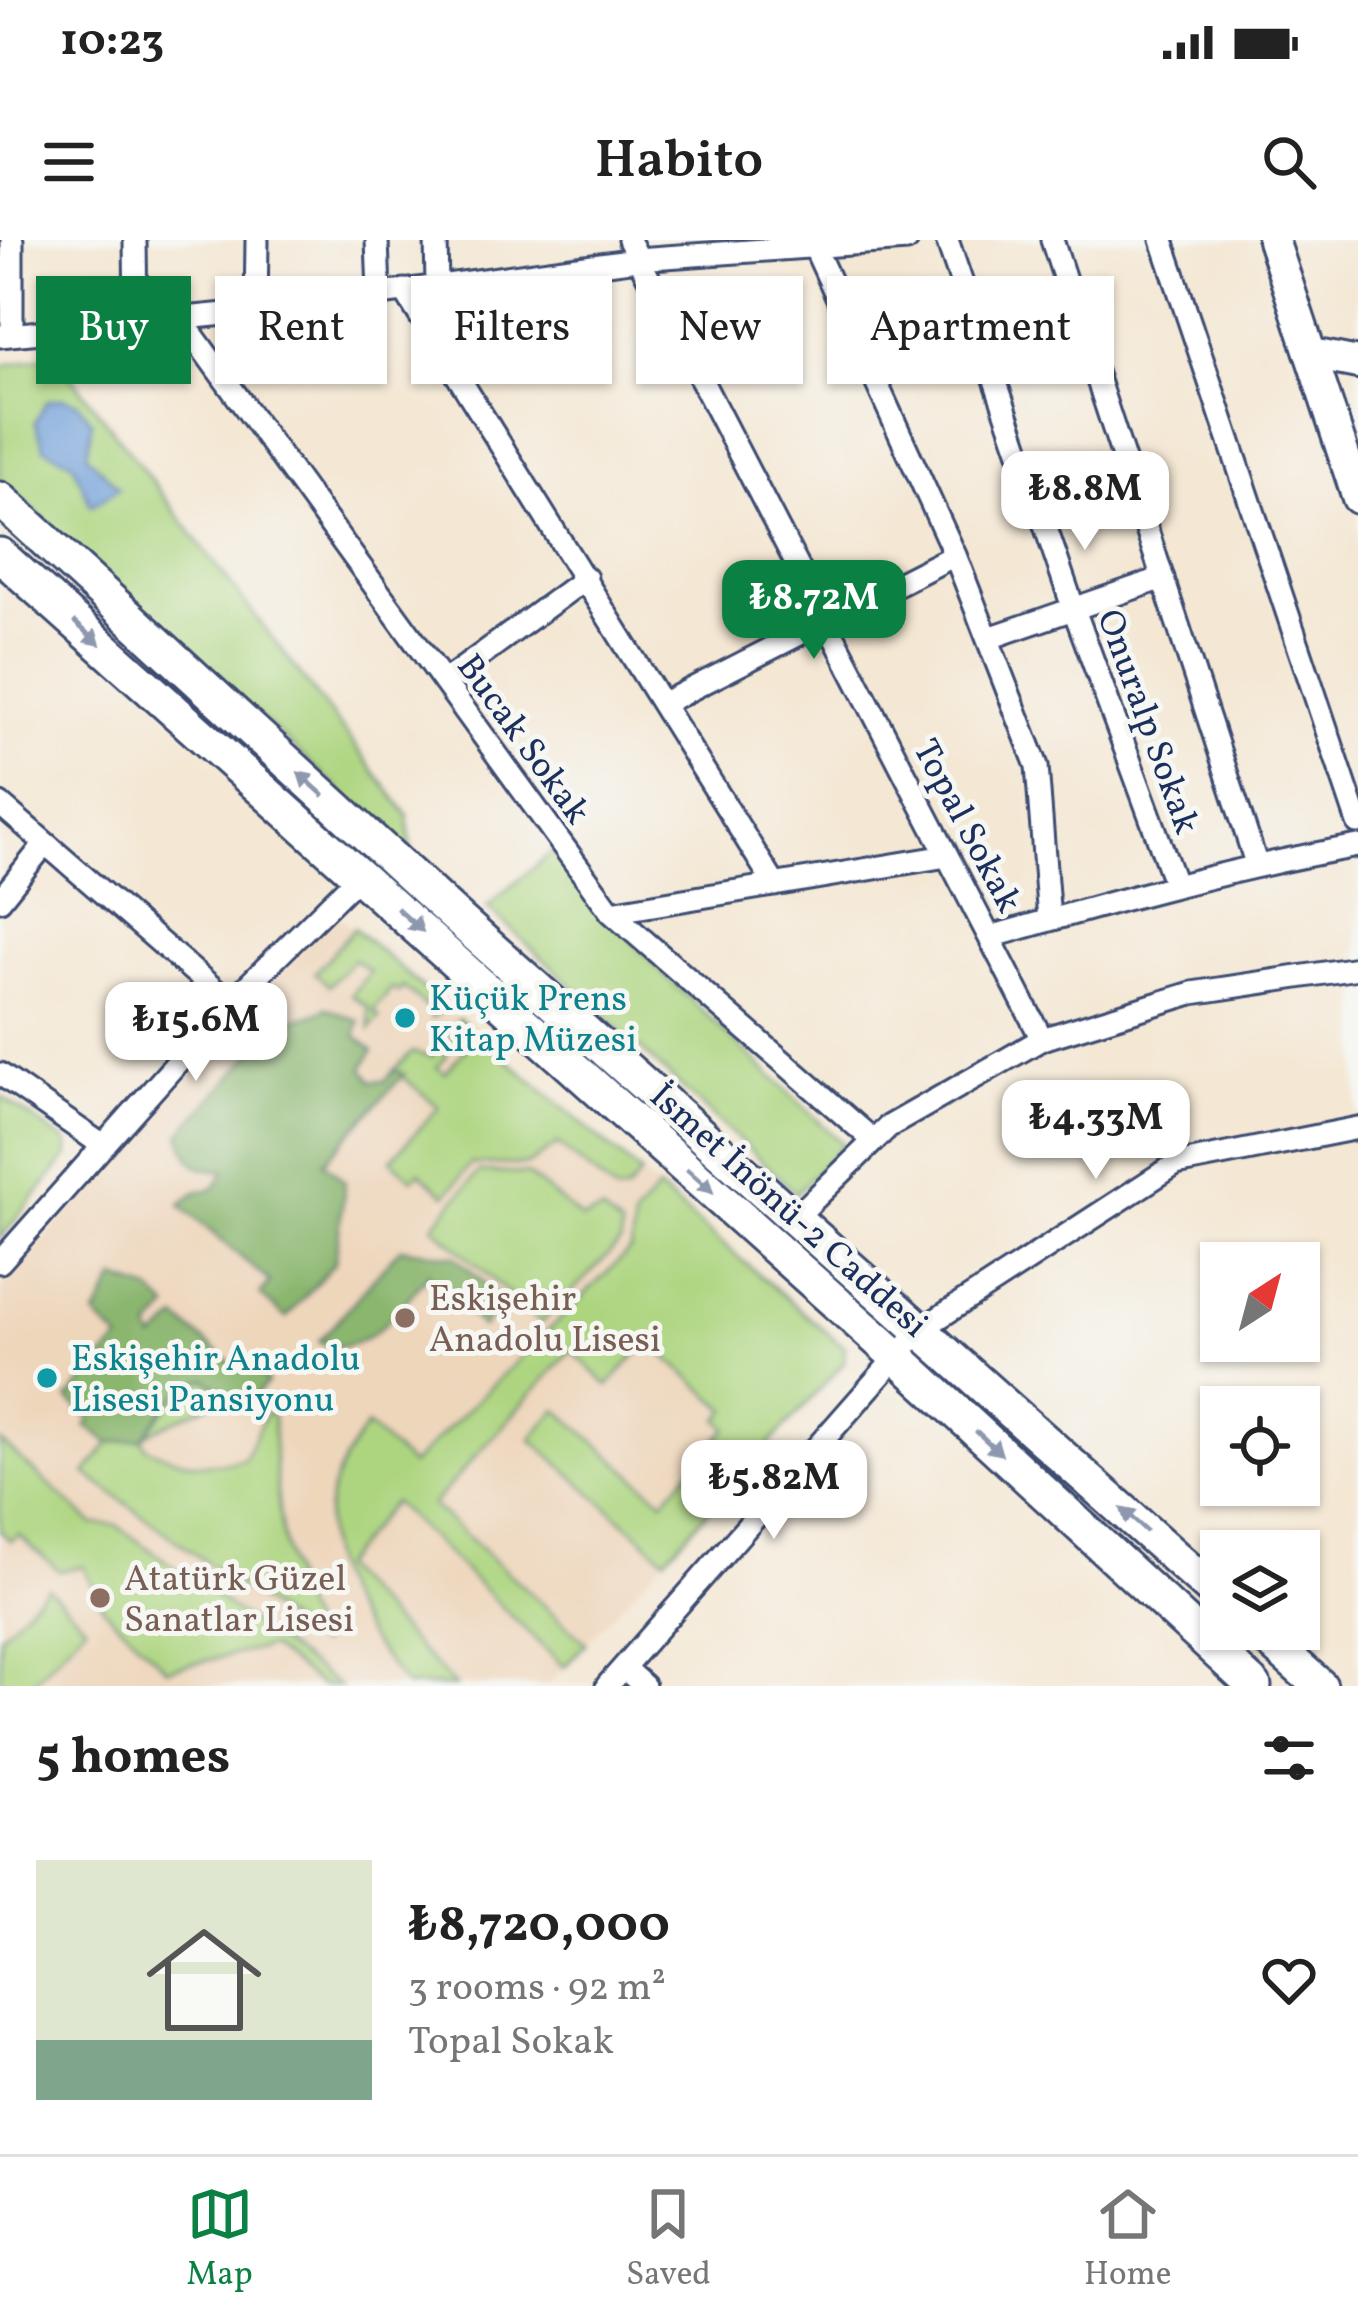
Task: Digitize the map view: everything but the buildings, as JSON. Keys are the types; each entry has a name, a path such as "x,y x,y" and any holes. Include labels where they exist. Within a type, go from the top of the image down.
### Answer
{"main road":[{"path":"1273,240 1358,498"},
{"path":"1312,354 1358,363"},
{"name":"İsmet İnönü-2 Caddesi","path":"0,499 455,916 1200,1579"},
{"name":"İsmet İnönü-2 Caddesi","path":"0,555 898,1358 1254,1686"},
{"path":"1279,1650 1319,1686"}],"street":[{"path":"12,240 6,334 36,331"},
{"path":"135,240 135,276"},
{"path":"256,276 257,240"},
{"path":"377,240 378,276"},
{"path":"436,240 437,276"},
{"path":"486,276 633,249 907,240"},
{"name":"Onuralp Sokak","path":"947,240 1073,607 1175,884"},
{"path":"1052,240 1256,863"},
{"path":"1162,240 1358,823"},
{"path":"806,244 955,555 1037,766 1049,920"},
{"name":"Topal Sokak","path":"633,249 1042,1039"},
{"path":"387,292 411,289"},
{"path":"404,290 775,885"},
{"name":"Bucak Sokak","path":"191,333 611,913 874,1141"},
{"path":"664,703 955,555"},
{"path":"444,682 586,578"},
{"path":"989,638 1162,578"},
{"path":"0,804 230,1003"},
{"path":"0,900 44,845"},
{"path":"991,937 1256,863 1358,846"},
{"path":"611,913 947,856"},
{"path":"0,1262 230,1003 360,875"},
{"path":"795,1218 888,1127 1042,1039 1192,992 1358,968"},
{"path":"0,1074 102,1145"},
{"path":"607,1686 920,1330 1176,1164 1358,1128"},
{"path":"623,1668 644,1686"}],"shaded area":[{"name":"Eskişehir Anadolu Lisesi","path":"335,913 844,1347 844,1363 547,1686 0,1686 0,1289"}],"green space":[{"path":"36,359 36,384 77,384 408,815 411,855 0,480 0,366"},
{"path":"552,852 652,963 843,1144 796,1193 487,907"},
{"path":"354,928 446,1008 430,1019 434,1013 403,987 398,992 392,988 373,1011 380,1017 370,1029 368,1007 351,995 370,972 354,959 329,986 315,973"},
{"path":"326,1008 359,1021 356,1036 373,1050 363,1068 372,1081 385,1081 394,1070 404,1074 324,1162 345,1182 335,1262 286,1318 260,1295 270,1282 180,1205 196,1192 214,1189 225,1171 194,1163 180,1134 275,1028"},
{"path":"459,1019 641,1174 626,1192 616,1193 558,1144 527,1165 471,1164 446,1195 419,1172 412,1179 391,1160 439,1107 394,1070 413,1052 432,1057 438,1048 447,1055 437,1067 445,1073 466,1049 450,1035"},
{"path":"0,1096 68,1143 68,1156 0,1239"},
{"path":"479,1172 527,1174 582,1219 602,1212 621,1227 621,1242 541,1323 433,1226"},
{"path":"658,1189 844,1347 844,1363 665,1558 531,1439 557,1409 663,1501 727,1428 719,1420 727,1410 648,1341 608,1386 571,1350 432,1505 586,1643 564,1667 393,1502 339,1567 455,1686 406,1686 360,1623 331,1562 326,1530 330,1497 343,1463 367,1426 411,1465 631,1249 634,1218"},
{"path":"400,1248 454,1256 505,1302 482,1327 428,1274 366,1338 335,1346 319,1342"},
{"path":"116,1279 151,1291 169,1308 150,1330 154,1340 178,1319 238,1369 244,1362 268,1382 245,1407 206,1379 195,1383 170,1403 142,1439 109,1443 86,1426 91,1420 68,1399 120,1340 95,1316"},
{"path":"206,1378 227,1394 162,1426 142,1438 179,1393"},
{"path":"266,1413 273,1416 278,1505 288,1563 321,1646 86,1474 109,1443 142,1438 146,1447 182,1461 231,1462 244,1459"},
{"path":"0,1441 93,1524 116,1525 339,1686 322,1686 269,1647 167,1669 104,1609 83,1566 59,1571 19,1535 11,1541 0,1531"},
{"path":"47,1587 86,1625 29,1686 0,1686 0,1635"}],"water":[{"path":"62,398 78,403 92,422 87,455 119,488 91,506 73,463 44,448 35,422 47,401"}],"place":[{"name":"Küçük Prens Kitap Müzesi","path":"405,1018"},
{"name":"Eskişehir Anadolu Lisesi","path":"405,1318"},
{"name":"Eskişehir Anadolu Lisesi Pansiyonu","path":"47,1378"},
{"name":"Atatürk Güzel Sanatlar Lisesi","path":"100,1598"}]}
